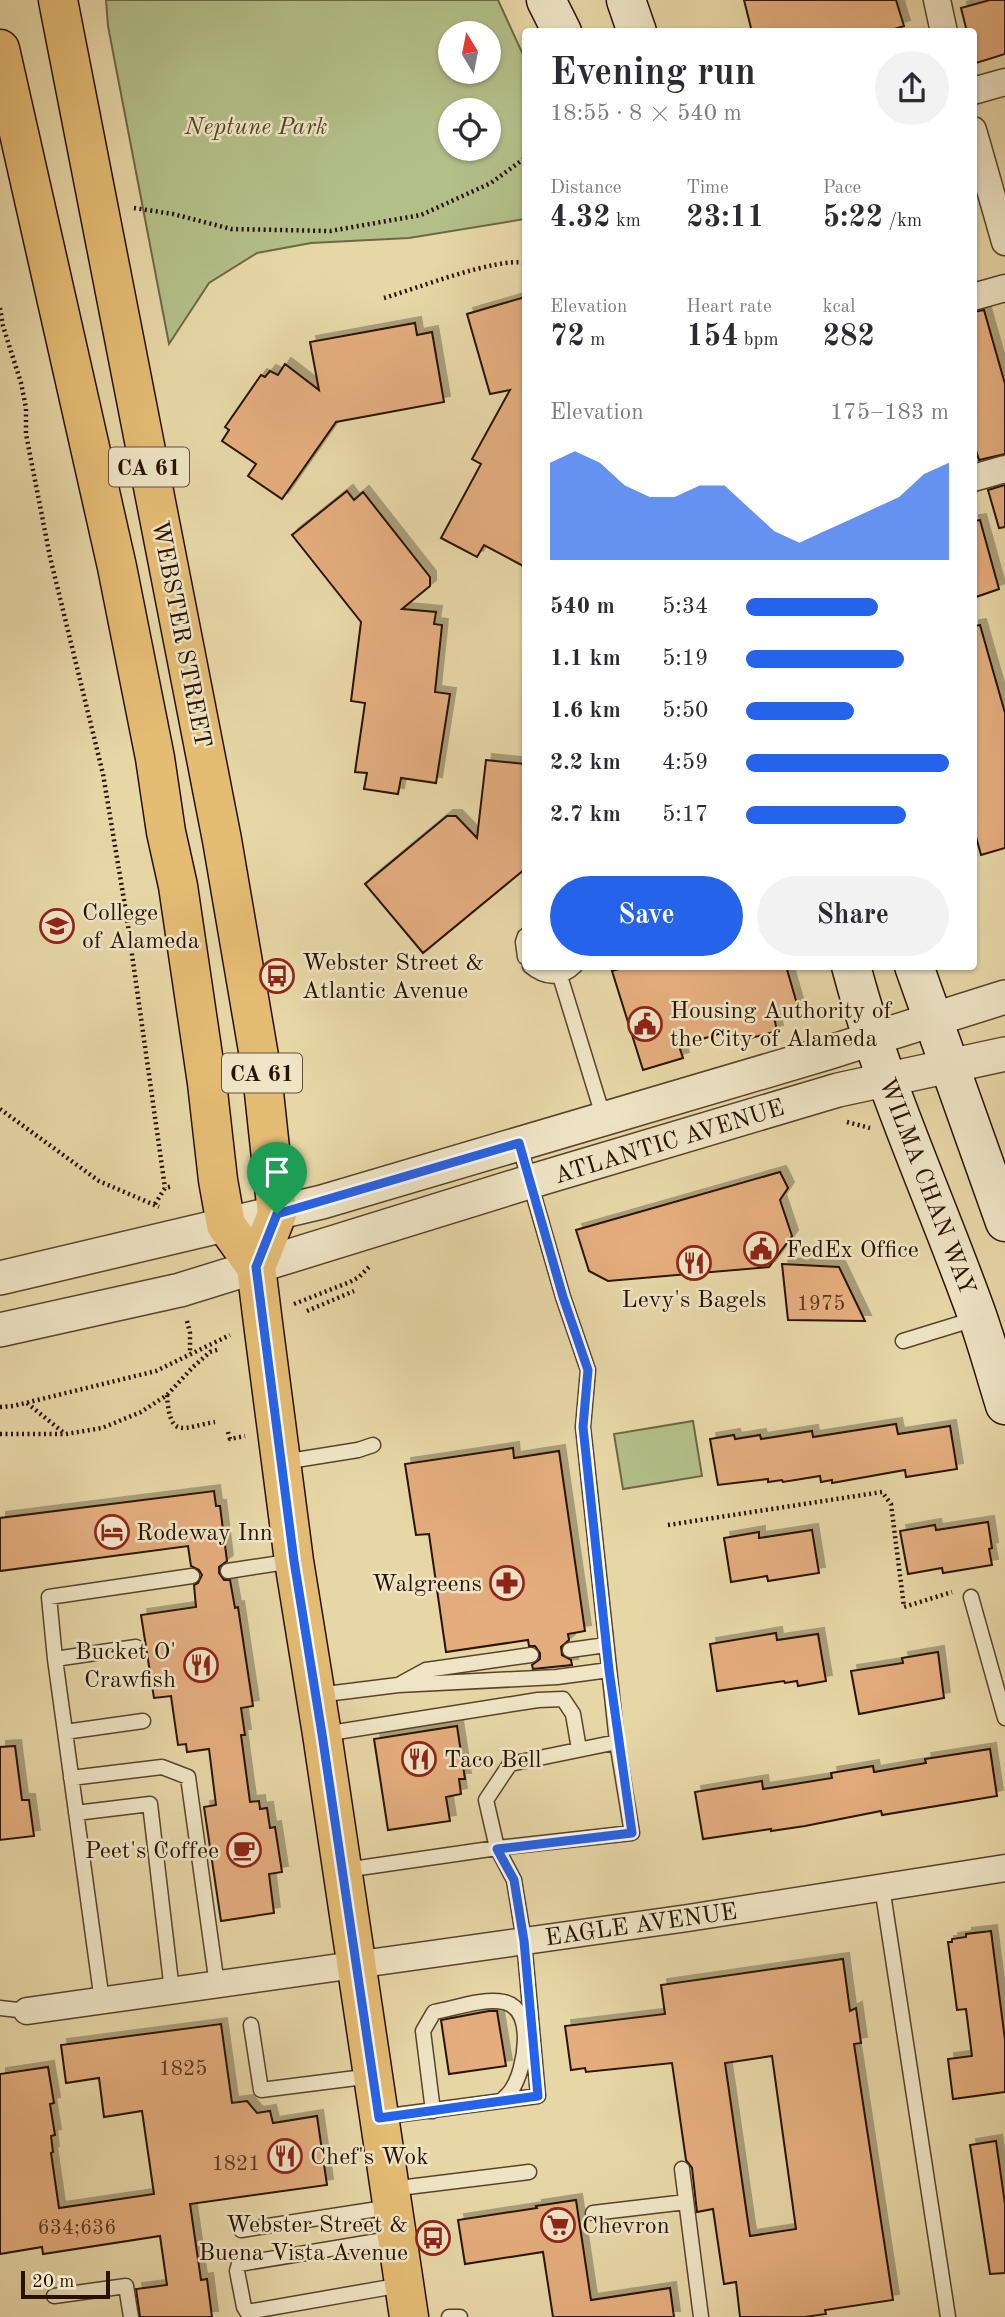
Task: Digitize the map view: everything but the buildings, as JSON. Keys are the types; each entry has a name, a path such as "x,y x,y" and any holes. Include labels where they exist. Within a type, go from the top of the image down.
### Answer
{"main road":[{"name":"WEBSTER STREET","path":"58,0 222,840 262,1073 277,1214 256,1267"},
{"path":"545,0 561,28"},
{"path":"626,0 636,28"},
{"name":"WEBSTER STREET","path":"0,49 117,567 156,758 166,832 178,886 226,1225 256,1267 294,1561 407,2301"},
{"name":"WILMA CHAN WAY","path":"852,970 902,1126 978,1318 1005,1405"},
{"path":"915,970 1005,1222"}],"street":[{"path":"558,0 562,28"},
{"path":"937,0 943,28"},
{"path":"977,90 1005,82"},
{"path":"977,144 1005,242"},
{"path":"977,296 1005,288"},
{"path":"977,477 1005,469"},
{"name":"ATLANTIC AVENUE","path":"0,1278 277,1214 604,1119 1005,997"},
{"name":"ATLANTIC AVENUE","path":"0,1330 180,1290 824,1094 1005,1054"},
{"name":"EAGLE AVENUE","path":"27,2011 524,1941 1005,1868"}],"lane":[{"path":"535,970 548,976 560,976 569,970"},
{"path":"560,976 604,1119"},
{"path":"342,1870 632,1833 609,1670 583,1427 588,1370 563,1297 519,1143"},
{"path":"903,1341 978,1318"},
{"path":"282,1462 358,1450 373,1445"},
{"path":"228,1570 294,1561"},
{"path":"102,2001 55,1659 49,1597 192,1576"},
{"path":"971,1597 1005,1718"},
{"path":"570,1650 606,1645"},
{"path":"55,1659 136,1647"},
{"path":"398,1685 426,1670 531,1655"},
{"path":"316,1695 398,1685 556,1677 609,1670"},
{"path":"322,1734 538,1700 563,1699 573,1714 579,1749"},
{"path":"65,1732 143,1721"},
{"path":"379,2118 538,2096 524,1941 514,1880 497,1849 486,1800 510,1764 618,1742"},
{"path":"71,1777 162,1767 188,1777 217,1984"},
{"path":"76,1813 150,1804 172,1991"},
{"path":"882,1887 948,2317"},
{"path":"433,2111 423,2031 434,2012 485,2002 507,2002 521,2015 526,2035 522,2062 513,2088 501,2101"},
{"path":"0,2008 27,2011"},
{"path":"251,2025 261,2090 373,2076"},
{"path":"682,2169 701,2317"},
{"path":"407,2301 247,2312 237,2270 239,2264 393,2211 529,2172"},
{"path":"593,2213 686,2202"},
{"path":"241,2230 393,2211"},
{"path":"54,2296 126,2286 131,2317"},
{"path":"449,2317 460,2317"}],"path":[{"path":"134,208 173,214 230,229 330,231 421,215 491,183 522,160"},
{"path":"384,298 482,268 516,261 522,262"},
{"path":"0,308 21,383 26,408 26,434 50,557 103,774 126,912 165,1188 148,1211"},
{"path":"0,1109 99,1181 155,1204"},
{"path":"847,1122 871,1129"},
{"path":"165,1188 173,1186"},
{"path":"307,1311 354,1291"},
{"path":"190,1333 190,1354"},
{"path":"0,1407 156,1371 217,1341"},
{"path":"0,1434 66,1434 103,1428 141,1412 167,1395 210,1352 218,1349 218,1357"},
{"path":"167,1395 171,1419 179,1428 191,1429 215,1422"},
{"path":"26,1403 66,1434"},
{"path":"228,1432 230,1439"},
{"path":"668,1525 882,1492 891,1504 904,1607 967,1588 971,1597"}],"green space":[{"name":"Neptune Park","path":"106,0 498,0 522,52 522,219 409,238 311,243 257,253 209,283 169,344 108,26"},
{"path":"693,1421 702,1476 623,1489 614,1434"}],"place":[{"name":"College of Alameda","path":"57,926"},
{"name":"Webster Street & Atlantic Avenue","path":"277,976"},
{"name":"Housing Authority of the City of Alameda","path":"645,1024"},
{"name":"FedEx Office","path":"761,1249"},
{"name":"Levy's Bagels","path":"694,1263"},
{"name":"Rodeway Inn","path":"112,1532"},
{"name":"Walgreens","path":"507,1583"},
{"name":"Bucket O' Crawfish","path":"201,1665"},
{"name":"Taco Bell","path":"419,1759"},
{"name":"Peet's Coffee","path":"244,1850"},
{"name":"Chef's Wok","path":"285,2156"},
{"name":"Chevron","path":"558,2225"},
{"name":"Webster Street & Buena Vista Avenue","path":"433,2238"}],"route":[{"path":"519,1143 563,1297 588,1370 583,1427 609,1670 632,1833 497,1849 514,1880 524,1941 538,2096 379,2118 294,1561 256,1267 277,1214 519,1143"}]}
